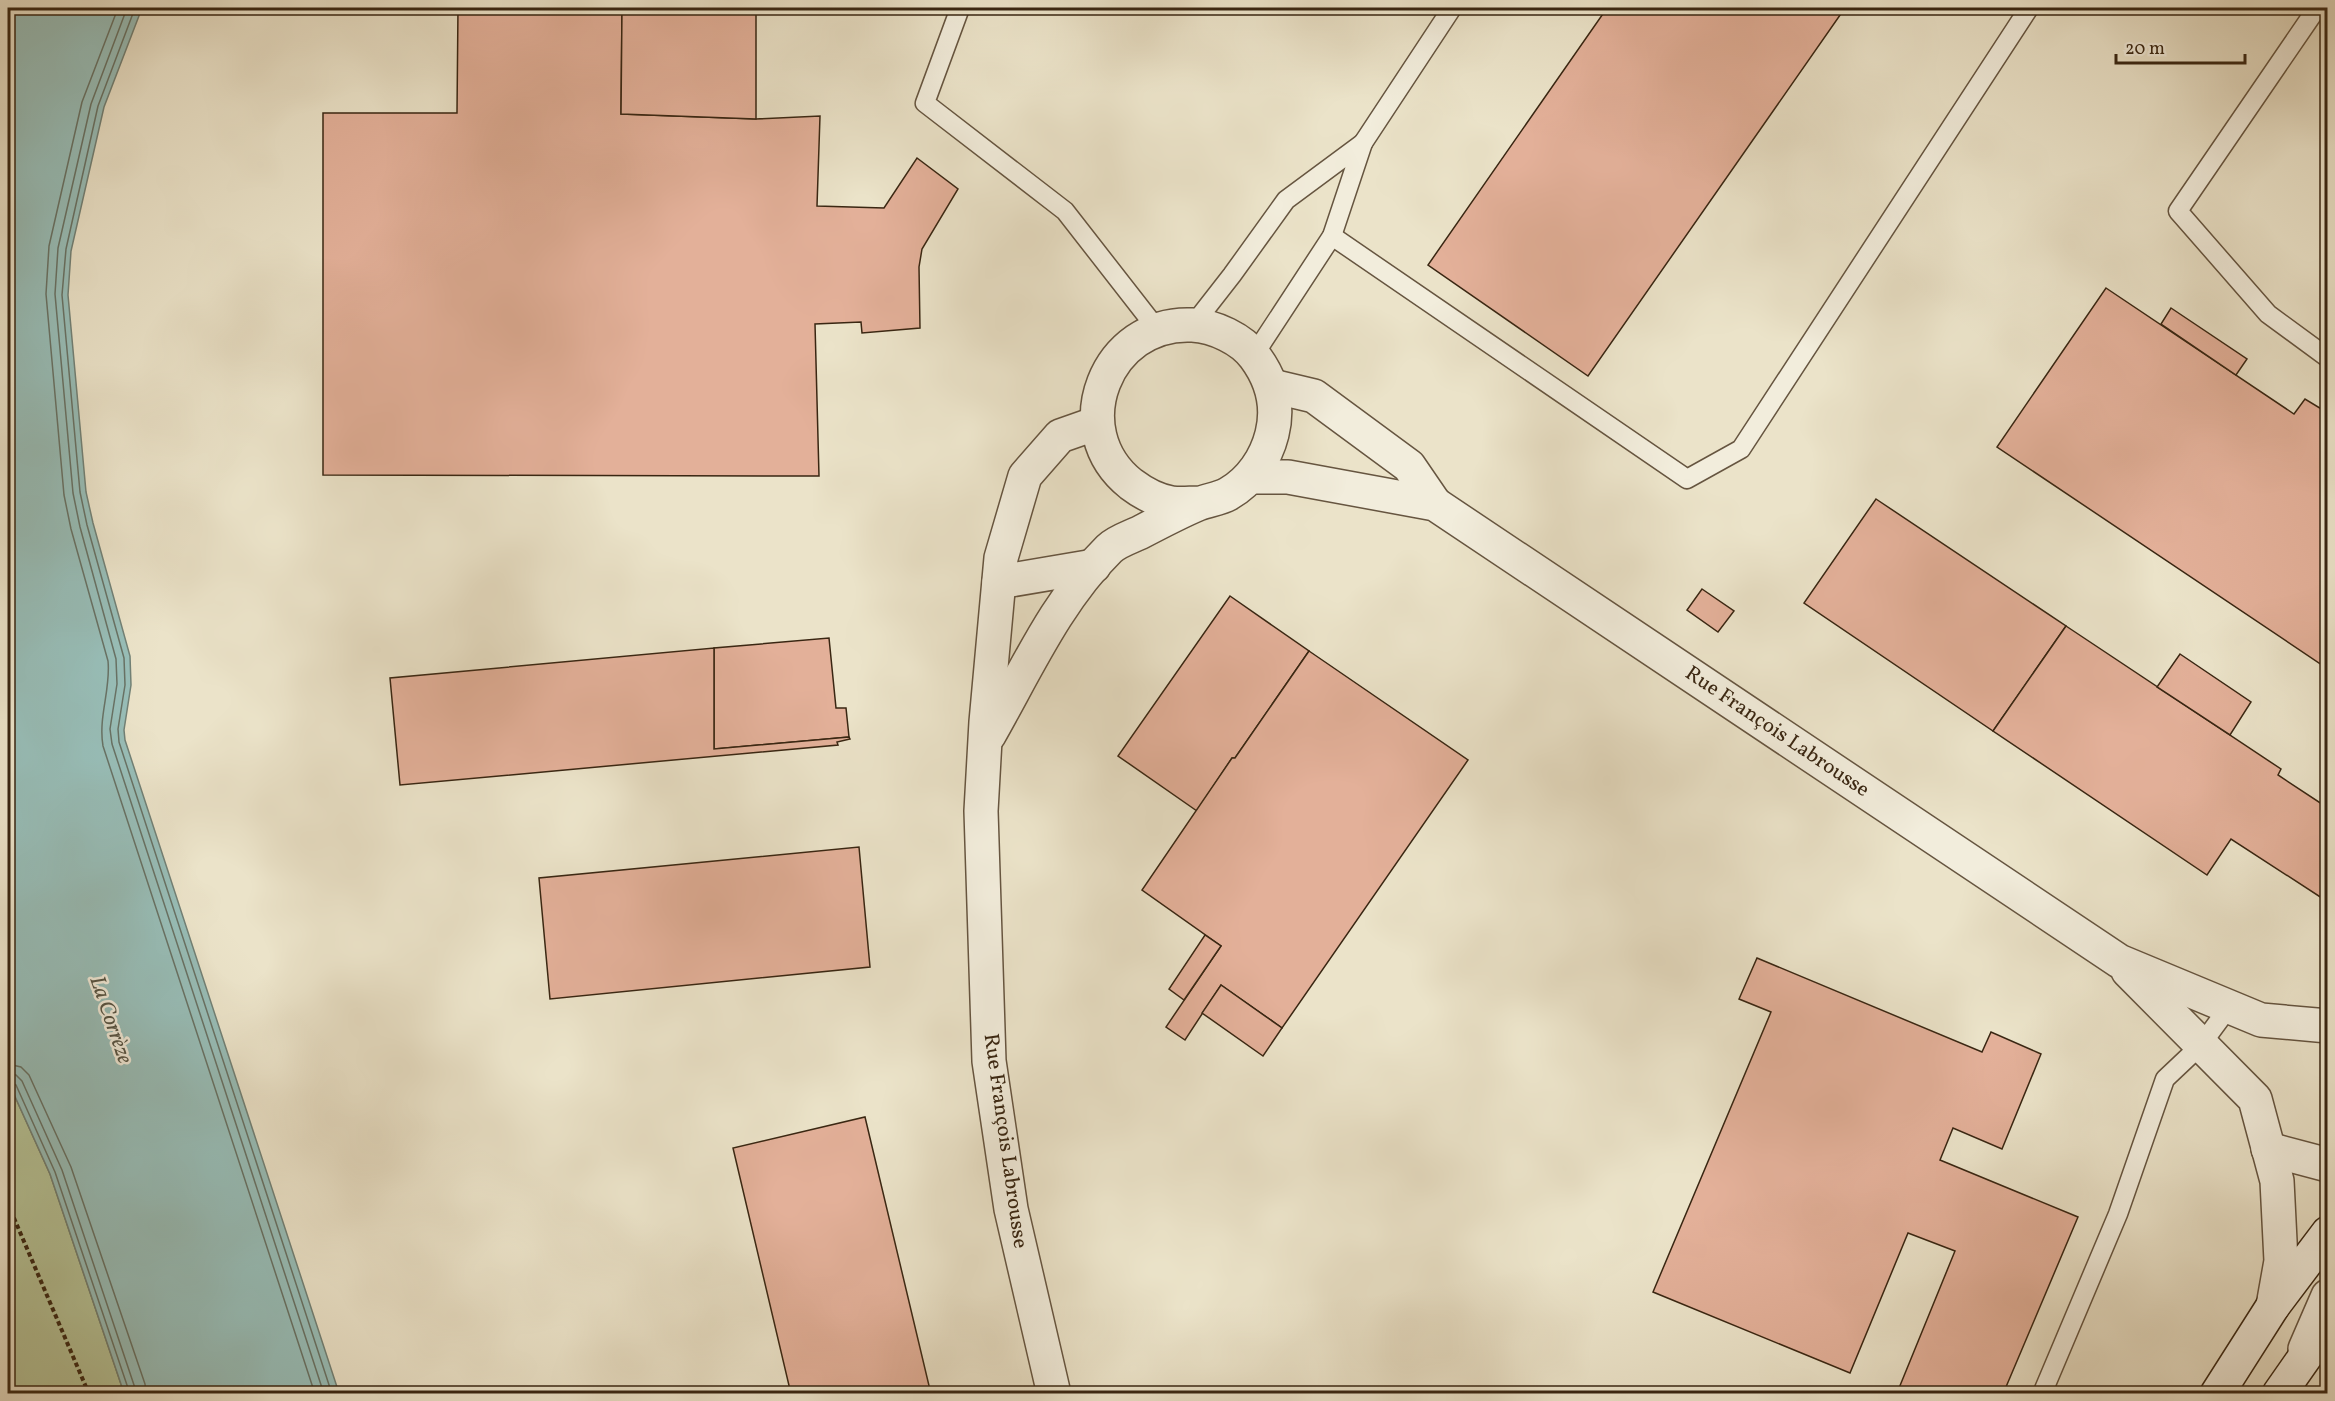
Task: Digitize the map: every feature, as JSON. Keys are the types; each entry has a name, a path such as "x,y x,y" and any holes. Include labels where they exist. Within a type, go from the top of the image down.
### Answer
{"street":[{"name":"Rue François Labrousse","path":"985,742 1069,596 1111,546 1199,503 1227,494 1250,477 1268,450 1276,419 1272,386 1254,355 1227,334 1193,325 1157,329 1131,344 1111,366 1099,393 1097,423 1104,451 1120,476 1143,493 1161,500 1171,503 1199,503"},
{"name":"Rue François Labrousse","path":"1272,386 1314,396 1409,466 1435,504 2119,961 2260,1020 2328,1026"},
{"name":"Rue François Labrousse","path":"1054,1394 1011,1209 988,1061 981,811 1001,558 1025,476 1060,436 1097,423"},
{"name":"Rue François Labrousse","path":"1250,477 1287,477 1435,504"},
{"path":"999,582 1094,566"},
{"name":"Rue François Labrousse","path":"2119,961 2255,1099 2277,1181 2281,1261 2274,1306"},
{"path":"2268,1149 2328,1165"},
{"path":"2217,1394 2274,1306 2328,1233"},
{"path":"2287,1382 2328,1296"},
{"path":"2287,1382 2328,1324"}],"lane":[{"path":"960,8 926,103 1065,211 1157,329"},
{"path":"1254,355 1332,236 1363,143 1452,8"},
{"path":"1332,236 1687,479 1741,449 2029,8"},
{"path":"2317,8 2178,211 2268,314 2328,358"},
{"path":"1193,325 1286,200 1363,143"},
{"path":"2042,1394 2118,1214 2166,1079 2201,1045 2229,1007"}],"path":[{"path":"8,1204 89,1394"}],"green space":[{"path":"8,1081 50,1174 124,1393 8,1393"}],"water":[{"name":"La Corrèze","path":"8,8 142,8 104,107 71,251 68,295 86,492 130,656 131,685 124,730 125,740 339,1393 124,1393 50,1174 8,1081"}],"building":[{"path":"458,8 622,8 621,114 756,119 820,116 817,206 884,208 917,158 958,189 922,249 919,267 920,328 862,333 861,322 815,324 819,476 323,475 323,113 457,113"},
{"path":"622,8 756,8 756,119 621,114"},
{"path":"1607,8 1845,8 1588,376 1428,265"},
{"path":"2106,288 2294,414 2305,399 2328,413 2328,424 2321,433 2328,437 2328,669 1997,447"},
{"path":"2171,308 2247,359 2236,375 2161,324"},
{"path":"1876,499 2066,626 1993,731 1804,603"},
{"path":"1702,589 1734,611 1718,632 1687,610"},
{"path":"1230,596 1309,651 1197,811 1118,756"},
{"path":"2066,626 2281,769 2278,775 2328,808 2328,902 2231,839 2207,875 1993,731"},
{"path":"829,638 836,708 846,708 849,737 714,749 714,648"},
{"path":"714,648 714,749 849,737 850,739 837,742 838,745 400,785 390,678"},
{"path":"1309,651 1468,760 1282,1028 1221,985 1185,1040 1166,1027 1221,946 1142,890 1232,758 1235,758"},
{"path":"2180,654 2251,702 2230,735 2157,687"},
{"path":"859,847 870,967 550,999 539,878"},
{"path":"1205,935 1221,946 1184,1000 1169,989"},
{"path":"1757,958 1982,1052 1991,1032 2041,1054 2002,1149 1953,1128 1940,1160 2078,1217 2003,1394 1897,1393 1955,1251 1908,1233 1850,1373 1653,1292 1771,1012 1739,999"},
{"path":"1221,985 1282,1028 1263,1056 1202,1013"},
{"path":"865,1117 931,1394 791,1394 733,1148"}]}
